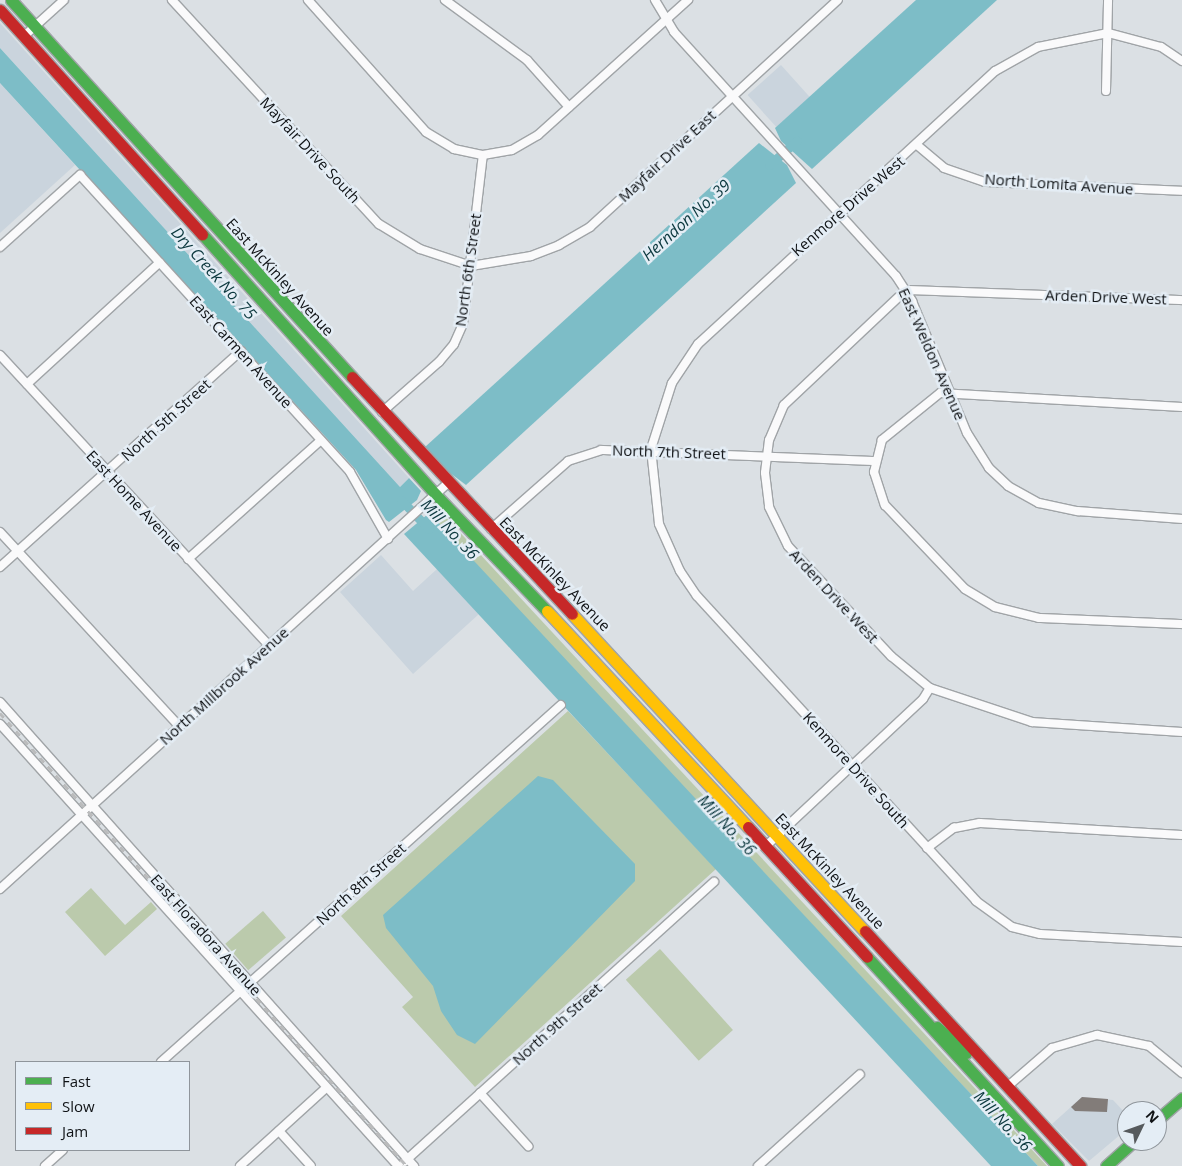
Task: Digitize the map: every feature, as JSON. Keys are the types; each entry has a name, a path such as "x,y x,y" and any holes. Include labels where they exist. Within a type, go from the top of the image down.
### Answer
{"main road":[{"name":"East McKinley Avenue","path":"11,0 448,484 588,631 1080,1166"},
{"name":"East McKinley Avenue","path":"0,10 436,495 766,846 1058,1166"},
{"path":"304,348 328,365 370,410 382,412"},
{"path":"526,589 538,590 565,617 588,631"},
{"path":"924,1018 950,1035 969,1055 981,1058"},
{"path":"1167,1111 1182,1098"},
{"path":"1106,1166 1123,1151"}],"street":[{"path":"24,37 64,0"},
{"name":"Mayfair Drive South","path":"172,0 379,224 420,249 471,266"},
{"path":"308,0 426,132 454,149 483,155 526,144 688,0"},
{"path":"446,0 527,60 569,107"},
{"name":"East Weldon Avenue","path":"655,0 665,20 906,290 977,452 1008,486 1026,497 1059,508 1182,519"},
{"name":"Mayfair Drive East","path":"471,266 531,256 559,245 590,227 838,0"},
{"path":"1106,91 1108,0"},
{"path":"1108,33 1161,47 1182,61"},
{"name":"Kenmore Drive West","path":"651,449 672,383 698,344 838,213 917,146 995,71 1038,47 1108,33"},
{"name":"North Lomita Avenue","path":"917,146 944,168 985,182 1182,192"},
{"name":"North 6th Street","path":"382,412 454,344 463,324 483,155"},
{"name":"East Carmen Avenue","path":"0,247 80,175 350,472 388,539"},
{"path":"27,384 160,262"},
{"name":"Arden Drive West","path":"1182,300 906,290 795,392 775,420 766,457 769,507 788,546 890,656 930,688 1032,722 1182,732"},
{"name":"North 5th Street","path":"0,567 108,472 240,351"},
{"name":"East Home Avenue","path":"0,355 269,646"},
{"path":"1182,407 950,394 931,397 882,440 875,461 876,484 885,505 952,577 981,600 1026,616 1182,624"},
{"path":"188,559 321,440"},
{"name":"North 7th Street","path":"490,529 568,461 601,450 651,449 766,457 875,461"},
{"name":"Kenmore Drive South","path":"651,449 660,524 680,571 697,596 976,902 1012,927 1040,934 1182,942"},
{"name":"North Millbrook Avenue","path":"0,889 82,816 178,726 448,484"},
{"path":"0,532 178,726"},
{"path":"766,846 923,699 930,688"},
{"name":"East Floradora Avenue","path":"0,702 414,1166"},
{"name":"North 8th Street","path":"162,1061 561,705"},
{"name":"East Floradora Avenue","path":"0,724 239,993 399,1166"},
{"path":"927,848 954,828 980,823 1182,835"},
{"name":"North 9th Street","path":"399,1166 714,882"},
{"path":"1008,1086 1052,1048 1097,1035 1149,1046 1182,1074"},
{"path":"758,1166 860,1074"},
{"path":"240,1166 326,1088"},
{"path":"480,1093 528,1146"},
{"path":"279,1131 311,1166"},
{"path":"45,1166 62,1151"}],"shaded area":[{"path":"0,23 409,478 400,487 0,48"},
{"path":"781,65 810,97 776,127 748,95"},
{"path":"0,83 75,165 0,233"},
{"path":"381,555 413,591 437,569 479,614 413,674 340,592"},
{"path":"1082,1097 1113,1100 1117,1104 1117,1137 1089,1161 1052,1124"}],"green space":[{"path":"431,511 440,511 1047,1166 1038,1166 428,514"},
{"path":"568,711 716,869 475,1087 402,1007 413,997 341,916"},
{"path":"91,888 125,925 151,902 157,909 105,956 65,912"},
{"path":"263,911 286,937 248,970 225,944"},
{"path":"660,949 733,1030 699,1061 626,980"}],"water":[{"path":"916,0 997,0 812,169 781,141 775,128"},
{"path":"0,48 400,487 409,478 421,491 417,500 389,522 386,520 356,470 0,83"},
{"path":"759,143 787,165 796,183 466,485 446,470 425,447"},
{"path":"428,514 433,517 1038,1166 991,1166 404,534"},
{"path":"538,776 553,780 635,864 635,881 475,1044 457,1035 441,1011 433,986 386,928 383,915"}],"building":[{"path":"1082,1097 1108,1099 1107,1112 1075,1111 1071,1107"}],"waterway":[{"name":"Herndon No. 39","path":"769,165 797,141"},
{"name":"Mill No. 36","path":"401,500 429,529"}],"railway":[{"path":"0,713 407,1166"}],"traffic: fast":[{"path":"11,0 352,377"},
{"path":"202,234 436,495 547,611"},
{"path":"867,957 1058,1166"},
{"path":"937,1027 966,1053"},
{"path":"1167,1111 1182,1098"},
{"path":"1106,1166 1123,1151"}],"traffic: slow":[{"path":"547,611 748,827"},
{"path":"572,614 865,931"}],"traffic: jam":[{"path":"0,10 202,234"},
{"path":"352,377 572,614"},
{"path":"748,827 867,957"},
{"path":"865,931 1080,1166"}],"water label":[{"name":"Dry Creek No. 75","path":"214,273"}]}
